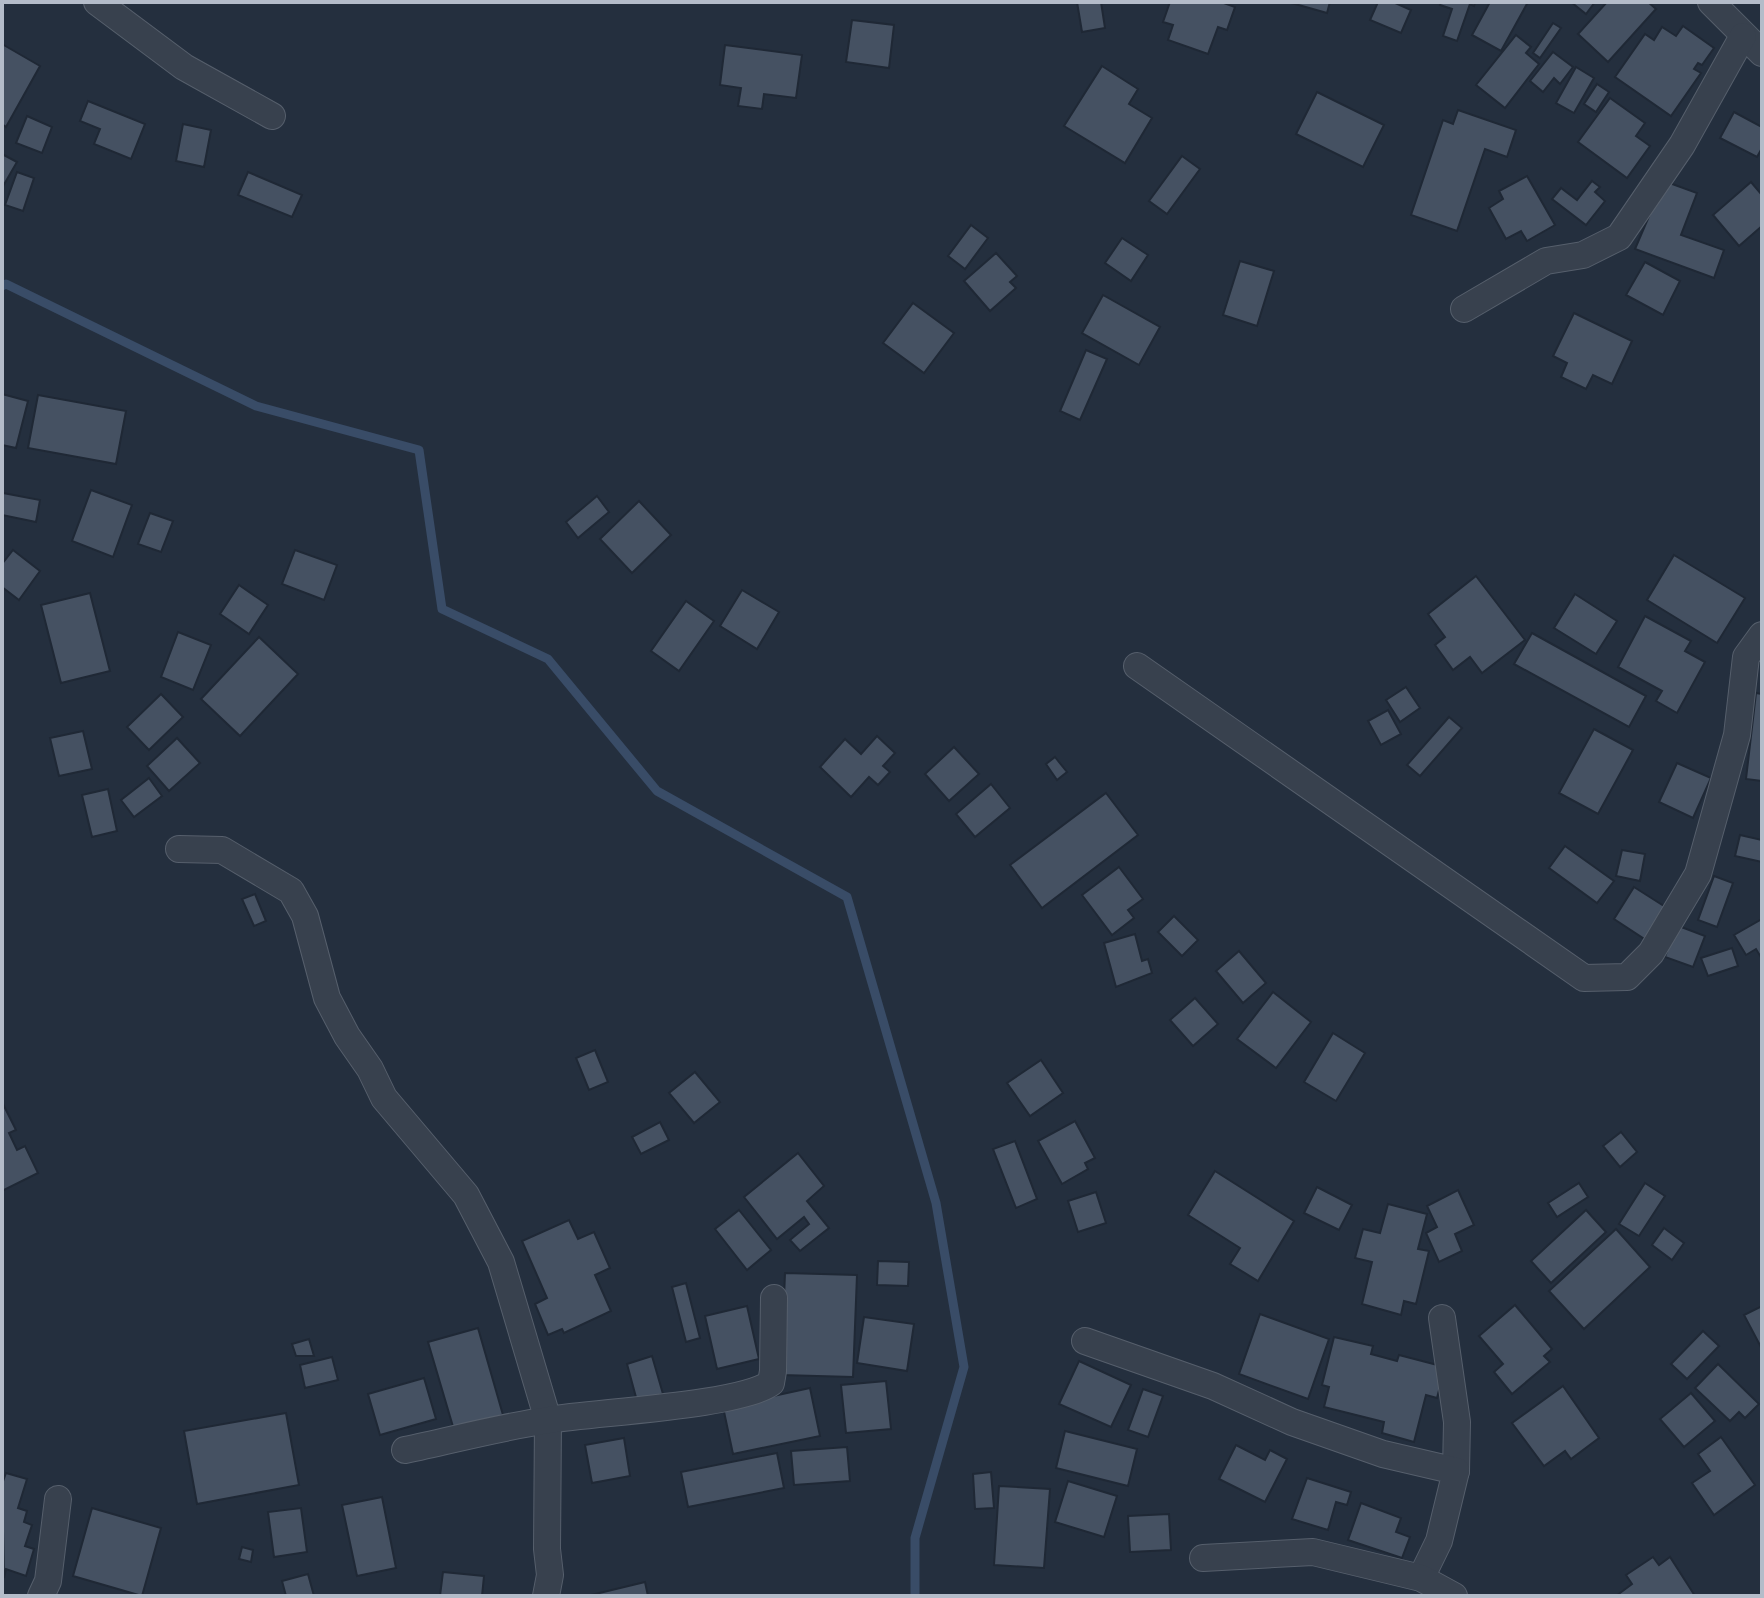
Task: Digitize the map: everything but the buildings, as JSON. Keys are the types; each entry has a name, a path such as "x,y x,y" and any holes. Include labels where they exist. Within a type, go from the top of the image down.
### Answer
{"street":[{"path":"97,2 184,67 272,116"},
{"path":"1464,309 1546,261 1583,255 1619,237 1752,44 1711,2"},
{"path":"1137,666 1584,978 1627,977 1651,953 1698,874 1737,735 1746,657 1762,635"},
{"path":"179,849 222,850 291,891 305,916 327,998 347,1036 370,1069 384,1098 466,1195 501,1262 548,1420 547,1549 550,1575 546,1596"},
{"path":"405,1450 548,1420 708,1400 763,1388 771,1383 773,1371 774,1298"},
{"path":"1421,1578 1439,1541 1456,1471 1457,1422 1442,1318"},
{"path":"1085,1341 1213,1386 1292,1422 1383,1454 1456,1471"},
{"path":"41,1596 48,1581 58,1499"},
{"path":"1203,1558 1313,1552 1421,1578 1454,1596"}],"waterway":[{"path":"2,286 6,284 256,406 419,450 442,609 548,659 657,791 847,897 936,1203 964,1367 915,1538 915,1596"}]}
